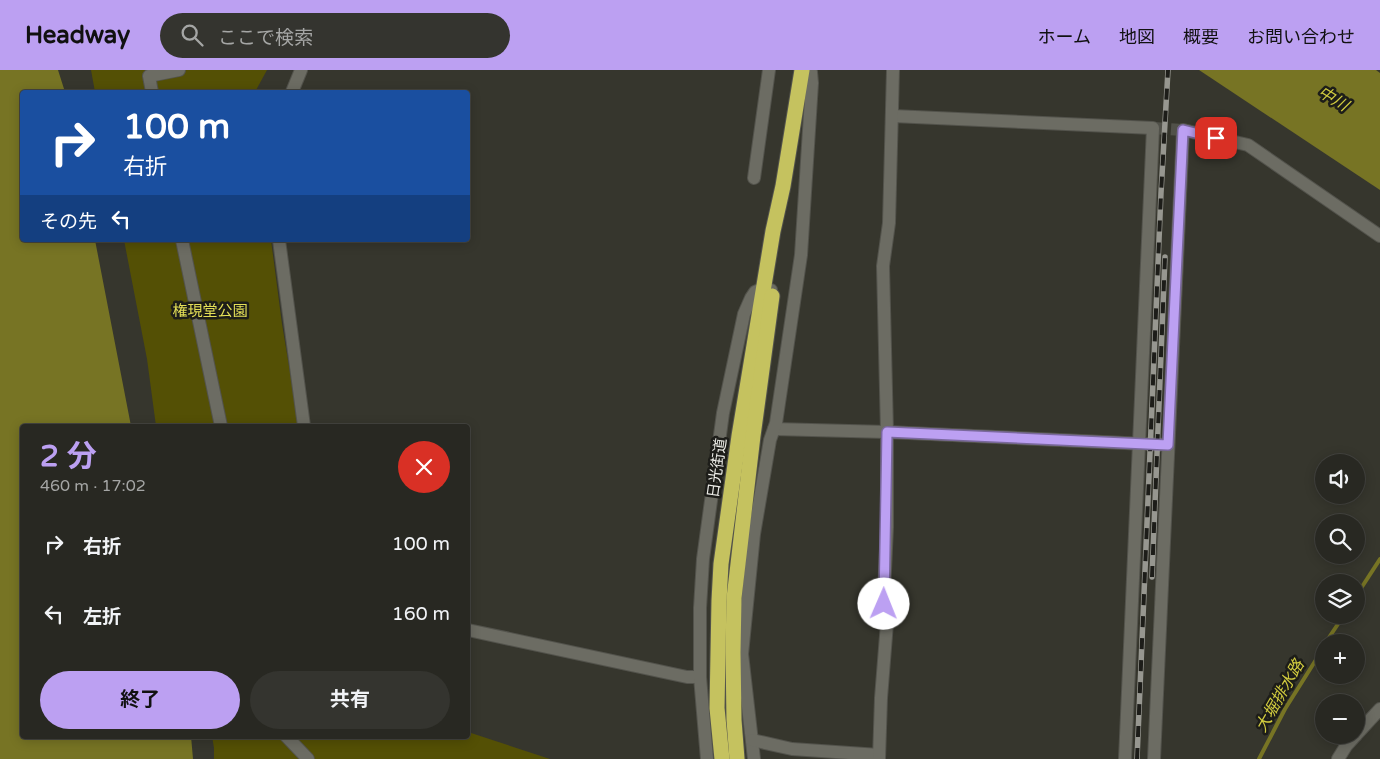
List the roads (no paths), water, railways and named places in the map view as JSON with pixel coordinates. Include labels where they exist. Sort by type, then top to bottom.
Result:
[{"type":"highway","name":"日光街道","points":[[737,759],[734,720],[737,653],[733,621],[738,561],[768,289],[802,70]]},
{"type":"highway","name":"日光街道","points":[[722,759],[717,699],[721,564],[739,436],[768,289]]},
{"type":"street","points":[[152,90],[149,76],[179,70]]},
{"type":"street","points":[[293,90],[302,70]]},
{"type":"street","points":[[754,178],[769,70]]},
{"type":"street","points":[[754,759],[737,653],[754,534],[770,440],[774,429],[801,255],[812,83],[811,72],[802,70]]},
{"type":"street","points":[[752,740],[792,748],[879,757],[881,698],[887,623],[884,592],[887,432],[883,266],[889,223],[893,70]]},
{"type":"street","points":[[892,116],[1153,128],[1125,759]]},
{"type":"street","points":[[1154,759],[1183,130],[1248,146],[1380,236]]},
{"type":"street","points":[[182,242],[220,424]]},
{"type":"street","points":[[279,242],[304,424]]},
{"type":"street","points":[[708,759],[700,677],[700,608],[703,559],[723,413],[744,314],[751,298],[756,292],[768,289]]},
{"type":"street","points":[[774,429],[887,432],[1168,445]]},
{"type":"street","points":[[470,630],[687,677],[700,677]]},
{"type":"street","points":[[1365,725],[1380,709]]},
{"type":"street","points":[[289,739],[308,759]]},
{"type":"street","points":[[1338,759],[1348,744]]},
{"type":"water","points":[[0,70],[58,70],[64,90],[20,90],[20,242],[95,242],[131,424],[20,424],[20,739],[191,739],[193,759],[0,759]]},
{"type":"water","name":"中川","points":[[1199,70],[1376,70],[1380,73],[1380,190]]},
{"type":"waterway","name":"大堀排水路","points":[[1365,582],[1380,559]]},
{"type":"waterway","name":"大堀排水路","points":[[1331,634],[1338,624]]},
{"type":"waterway","name":"大堀排水路","points":[[1259,759],[1285,709],[1315,661]]},
{"type":"tunnel","points":[[1153,128],[1183,130]]},
{"type":"railway","points":[[1137,759],[1168,70]]},
{"type":"railway","points":[[1152,577],[1165,257]]},
{"type":"park label","name":"権現堂公園","points":[[210,311]]}]
